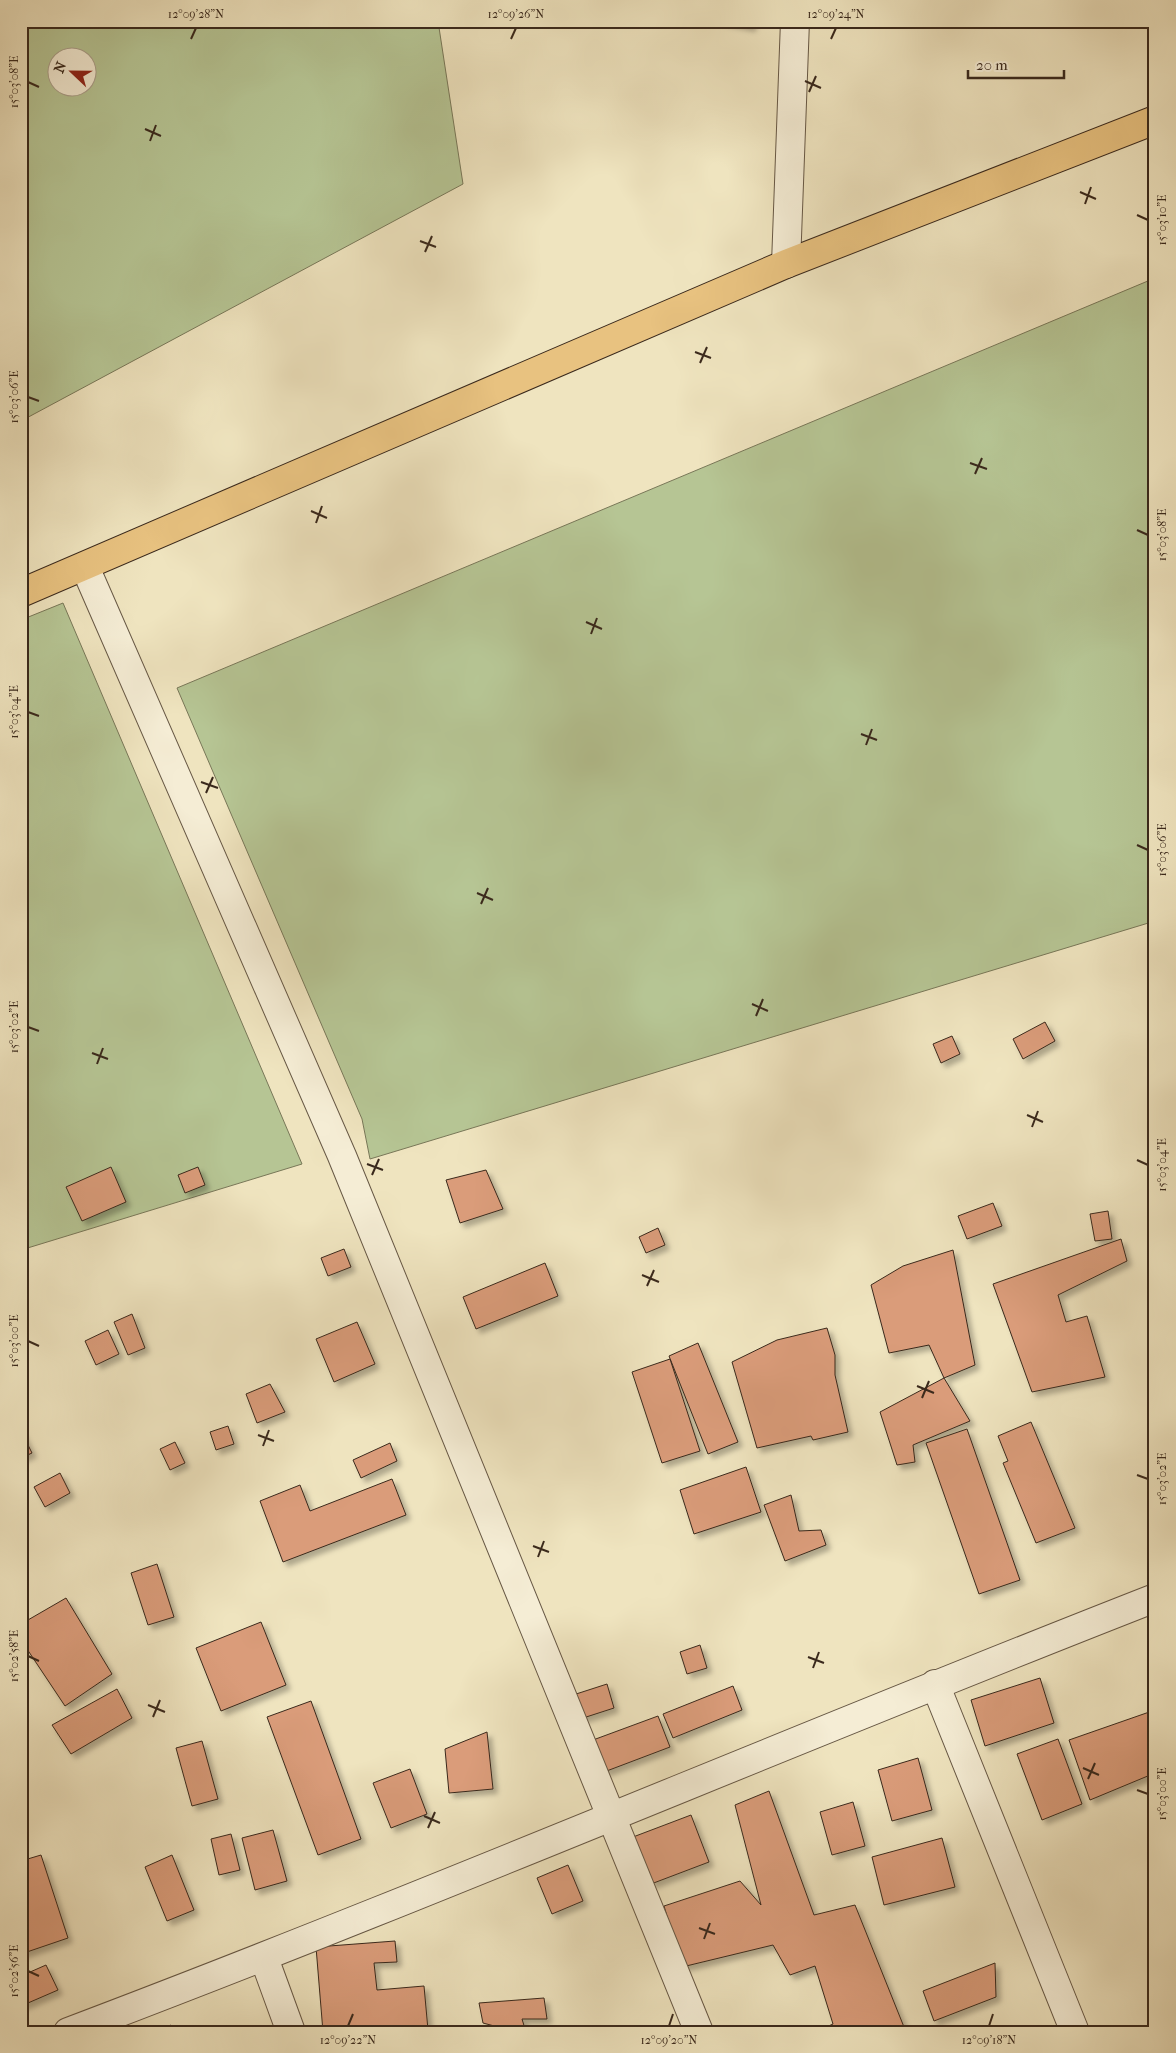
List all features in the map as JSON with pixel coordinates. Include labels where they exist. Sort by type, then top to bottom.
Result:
[{"type":"highway","points":[[21,593],[786,264],[1155,120]]},
{"type":"street","points":[[786,264],[795,21]]},
{"type":"street","points":[[85,566],[342,1156],[699,2032]]},
{"type":"street","points":[[68,2032],[264,1958],[935,1684],[1155,1598]]},
{"type":"street","points":[[935,1684],[1075,2032]]},
{"type":"street","points":[[264,1958],[291,2032]]},
{"type":"green space","points":[[21,21],[438,21],[463,184],[21,421]]},
{"type":"green space","points":[[1155,278],[1155,921],[370,1159],[362,1119],[177,688]]},
{"type":"green space","points":[[63,603],[302,1164],[21,1250],[21,620]]},
{"type":"building","points":[[721,21],[752,21],[751,27]]},
{"type":"building","points":[[1045,1022],[1055,1041],[1023,1059],[1013,1039]]},
{"type":"building","points":[[952,1036],[960,1054],[941,1063],[933,1044]]},
{"type":"building","points":[[111,1167],[126,1202],[82,1221],[66,1187]]},
{"type":"building","points":[[198,1167],[205,1185],[185,1193],[178,1175]]},
{"type":"building","points":[[486,1170],[503,1209],[460,1223],[446,1180]]},
{"type":"building","points":[[993,1203],[1002,1226],[967,1239],[958,1216]]},
{"type":"building","points":[[1108,1211],[1112,1239],[1095,1241],[1090,1214]]},
{"type":"building","points":[[658,1228],[665,1245],[646,1253],[639,1237]]},
{"type":"building","points":[[1121,1239],[1127,1261],[1058,1295],[1066,1322],[1087,1316],[1105,1377],[1032,1392],[993,1284]]},
{"type":"building","points":[[344,1249],[351,1267],[328,1276],[321,1258]]},
{"type":"building","points":[[953,1250],[975,1365],[944,1378],[929,1345],[889,1353],[871,1285],[903,1266]]},
{"type":"building","points":[[545,1263],[558,1296],[476,1329],[463,1297]]},
{"type":"building","points":[[132,1314],[145,1348],[128,1355],[114,1322]]},
{"type":"building","points":[[357,1322],[375,1364],[334,1382],[316,1339]]},
{"type":"building","points":[[827,1328],[835,1355],[835,1375],[848,1432],[813,1440],[811,1436],[757,1448],[732,1362],[777,1340]]},
{"type":"building","points":[[108,1330],[119,1354],[96,1365],[85,1341]]},
{"type":"building","points":[[698,1343],[738,1442],[708,1454],[669,1356]]},
{"type":"building","points":[[670,1359],[700,1451],[662,1463],[632,1372]]},
{"type":"building","points":[[944,1378],[970,1421],[913,1445],[915,1462],[897,1465],[880,1412]]},
{"type":"building","points":[[270,1384],[285,1412],[257,1423],[246,1394]]},
{"type":"building","points":[[1031,1422],[1075,1528],[1036,1543],[1003,1463],[1008,1461],[998,1436]]},
{"type":"building","points":[[228,1426],[234,1444],[216,1450],[210,1432]]},
{"type":"building","points":[[967,1429],[1020,1580],[979,1594],[926,1443]]},
{"type":"building","points":[[21,1431],[32,1453],[21,1458]]},
{"type":"building","points":[[175,1442],[185,1463],[170,1470],[160,1449]]},
{"type":"building","points":[[390,1443],[397,1461],[361,1478],[353,1460]]},
{"type":"building","points":[[746,1467],[761,1512],[694,1534],[680,1490]]},
{"type":"building","points":[[60,1473],[70,1493],[45,1507],[34,1487]]},
{"type":"building","points":[[392,1479],[406,1515],[283,1562],[260,1501],[300,1485],[310,1511]]},
{"type":"building","points":[[791,1495],[799,1531],[821,1530],[826,1545],[785,1561],[764,1505]]},
{"type":"building","points":[[157,1564],[174,1617],[148,1625],[131,1573]]},
{"type":"building","points":[[66,1598],[112,1674],[65,1706],[21,1640],[21,1624]]},
{"type":"building","points":[[261,1622],[286,1685],[221,1711],[196,1648]]},
{"type":"building","points":[[700,1645],[707,1668],[687,1674],[680,1652]]},
{"type":"building","points":[[1040,1678],[1054,1723],[985,1746],[971,1700]]},
{"type":"building","points":[[607,1684],[614,1708],[580,1719],[573,1695]]},
{"type":"building","points":[[733,1686],[742,1710],[673,1738],[663,1714]]},
{"type":"building","points":[[117,1689],[132,1718],[71,1754],[52,1725]]},
{"type":"building","points":[[311,1701],[361,1839],[318,1855],[267,1717]]},
{"type":"building","points":[[1155,1710],[1155,1773],[1090,1800],[1069,1740]]},
{"type":"building","points":[[658,1716],[670,1747],[604,1772],[593,1740]]},
{"type":"building","points":[[487,1732],[493,1789],[449,1793],[445,1749]]},
{"type":"building","points":[[1058,1739],[1082,1804],[1042,1820],[1017,1754]]},
{"type":"building","points":[[202,1741],[218,1799],[192,1806],[176,1748]]},
{"type":"building","points":[[918,1758],[932,1810],[892,1821],[878,1770]]},
{"type":"building","points":[[410,1769],[427,1814],[391,1828],[373,1783]]},
{"type":"building","points":[[769,1791],[814,1915],[855,1905],[906,2032],[815,2032],[833,2024],[815,1966],[790,1975],[773,1945],[682,1967],[664,1906],[740,1881],[761,1905],[735,1805]]},
{"type":"building","points":[[853,1802],[865,1846],[832,1855],[820,1812]]},
{"type":"building","points":[[691,1815],[709,1862],[651,1884],[633,1837]]},
{"type":"building","points":[[273,1830],[287,1881],[255,1890],[242,1838]]},
{"type":"building","points":[[231,1834],[240,1870],[219,1875],[211,1839]]},
{"type":"building","points":[[942,1838],[955,1887],[884,1905],[872,1857]]},
{"type":"building","points":[[41,1855],[68,1938],[21,1954],[21,1861]]},
{"type":"building","points":[[172,1855],[194,1910],[167,1921],[145,1867]]},
{"type":"building","points":[[568,1865],[583,1901],[552,1914],[537,1878]]},
{"type":"building","points":[[395,1941],[397,1962],[374,1963],[377,1990],[424,1986],[428,2030],[323,2032],[316,1947]]},
{"type":"building","points":[[995,1963],[996,1997],[934,2021],[923,1991]]},
{"type":"building","points":[[46,1965],[58,1990],[21,2006],[21,1976]]},
{"type":"building","points":[[544,1998],[547,2019],[522,2019],[526,2032],[500,2032],[498,2027],[483,2023],[479,2003]]},
{"type":"building","points":[[171,2025],[174,2032],[158,2032]]},
{"type":"building","points":[[1149,2026],[1151,2032],[1131,2032]]}]
